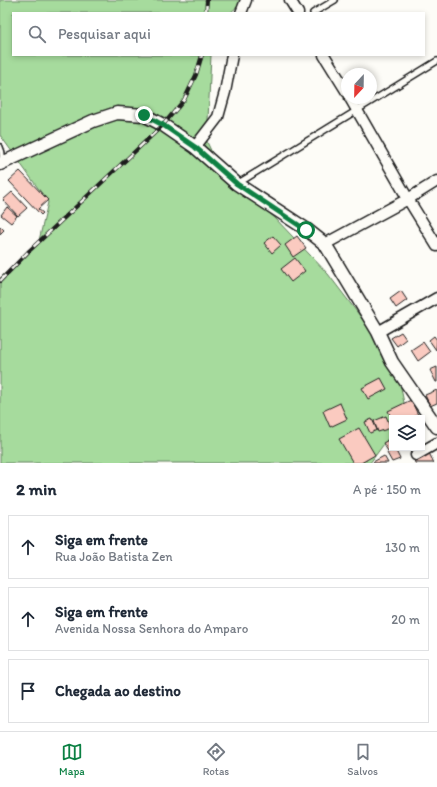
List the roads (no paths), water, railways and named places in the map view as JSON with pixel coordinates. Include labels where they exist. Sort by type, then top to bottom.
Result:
[{"type":"street","points":[[241,12],[246,0]]},
{"type":"street","points":[[290,0],[297,12]]},
{"type":"street","points":[[195,147],[218,117],[225,92],[232,56]]},
{"type":"street","points":[[325,56],[341,82]]},
{"type":"street","points":[[354,104],[408,199],[437,246]]},
{"type":"street","points":[[0,163],[93,121],[117,113],[144,115],[163,125],[195,147],[237,184],[325,244],[378,332],[392,362],[437,427]]},
{"type":"street","points":[[325,244],[408,199],[437,181]]},
{"type":"street","points":[[378,332],[437,298]]},
{"type":"street","points":[[416,456],[437,443]]},
{"type":"lane","points":[[315,12],[335,0]]},
{"type":"lane","points":[[237,184],[437,60]]},
{"type":"lane","points":[[0,148],[3,153],[3,158],[0,163]]},
{"type":"railway","points":[[206,12],[207,0]]},
{"type":"railway","points":[[0,281],[29,251],[163,125],[184,100],[196,75],[202,56]]}]
